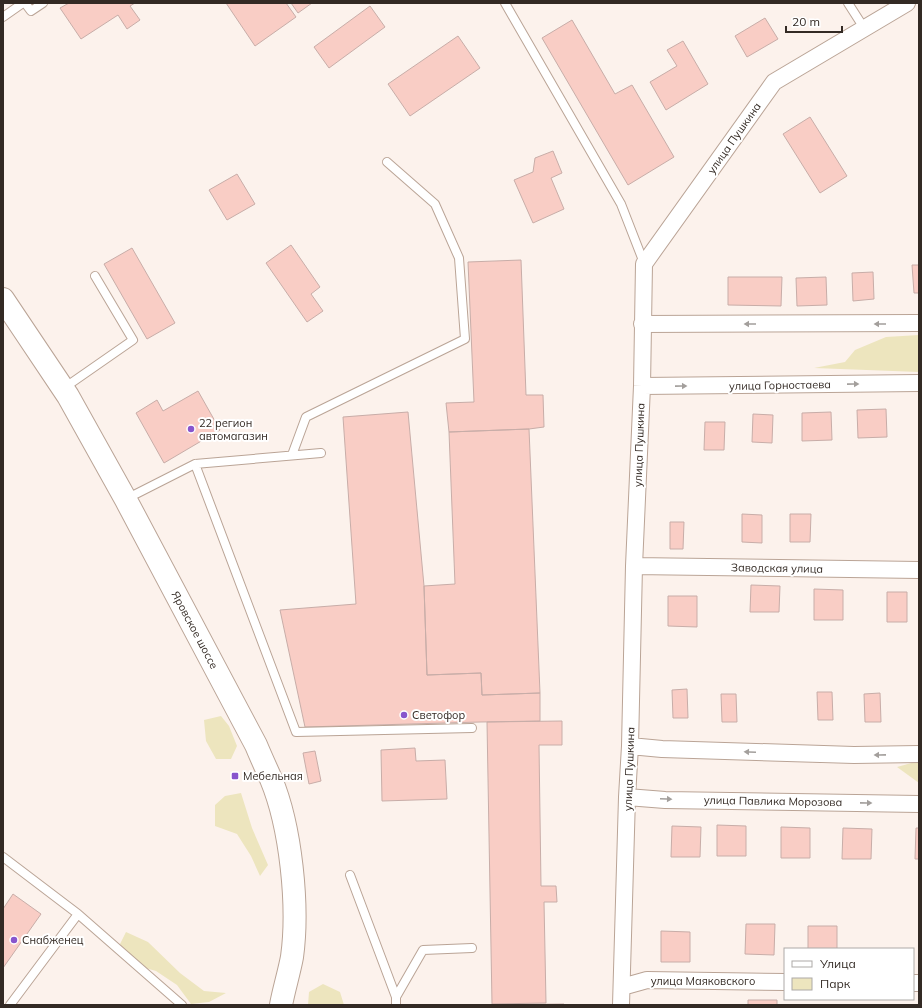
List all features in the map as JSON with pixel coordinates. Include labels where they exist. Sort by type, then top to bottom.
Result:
[{"type":"main road","name":"Яровское шоссе","points":[[3,299],[63,389],[126,500],[256,745],[272,780],[282,813],[289,851],[294,907],[292,956],[280,1000]]},
{"type":"street","name":"улица Пушкина","points":[[621,1005],[627,797],[630,746],[634,566],[642,386],[644,264],[774,82],[907,3]]},
{"type":"street","points":[[642,324],[919,323]]},
{"type":"street","name":"улица Горностаева","points":[[642,386],[919,383]]},
{"type":"street","name":"Заводская улица","points":[[634,566],[919,570]]},
{"type":"street","points":[[630,746],[662,749],[846,755],[919,754]]},
{"type":"street","name":"улица Павлика Морозова","points":[[627,797],[665,800],[919,804]]},
{"type":"street","name":"улица Маяковского","points":[[622,987],[648,980],[784,982]]},
{"type":"lane","points":[[3,17],[24,3],[31,11],[43,3]]},
{"type":"lane","points":[[505,3],[621,204],[644,264]]},
{"type":"lane","points":[[848,3],[864,28]]},
{"type":"lane","points":[[292,456],[306,417],[465,339],[460,258],[435,204],[387,162]]},
{"type":"lane","points":[[63,389],[133,340],[95,276]]},
{"type":"lane","points":[[126,500],[195,464],[321,453]]},
{"type":"lane","points":[[195,464],[296,732],[472,728]]},
{"type":"lane","points":[[3,857],[78,914],[182,1005]]},
{"type":"lane","points":[[350,875],[396,1001]]},
{"type":"lane","points":[[10,1005],[78,914]]},
{"type":"lane","points":[[396,1001],[424,950],[472,948]]},
{"type":"green space","points":[[919,335],[919,372],[814,368],[845,362],[855,350],[886,337]]},
{"type":"green space","points":[[221,716],[229,726],[237,746],[231,759],[216,759],[206,741],[204,720]]},
{"type":"green space","points":[[915,762],[919,763],[919,783],[897,767]]},
{"type":"green space","points":[[241,793],[252,828],[268,865],[260,876],[251,856],[237,834],[215,826],[215,805],[225,796]]},
{"type":"green space","points":[[126,932],[148,942],[180,973],[204,991],[226,993],[209,1002],[191,1004],[177,985],[156,971],[142,967],[125,954],[120,944]]},
{"type":"green space","points":[[323,984],[340,992],[344,1005],[308,1005],[309,992]]},
{"type":"building","points":[[69,3],[135,3],[130,6],[140,20],[127,29],[118,15],[81,39],[60,8]]},
{"type":"building","points":[[226,3],[286,3],[296,17],[255,46]]},
{"type":"building","points":[[291,3],[312,3],[298,13]]},
{"type":"building","points":[[370,6],[385,27],[329,68],[314,47]]},
{"type":"building","points":[[765,18],[778,39],[747,57],[735,36]]},
{"type":"building","points":[[572,20],[615,94],[632,85],[674,157],[628,185],[542,38]]},
{"type":"building","points":[[458,36],[480,68],[410,116],[388,84]]},
{"type":"building","points":[[683,41],[708,84],[666,110],[650,82],[677,66],[667,50]]},
{"type":"building","points":[[810,117],[847,176],[820,193],[783,134]]},
{"type":"building","points":[[553,151],[562,173],[551,178],[564,209],[533,223],[514,180],[533,172],[535,158]]},
{"type":"building","points":[[237,174],[255,204],[227,220],[209,190]]},
{"type":"building","points":[[291,245],[320,287],[311,294],[323,311],[307,322],[266,263]]},
{"type":"building","points":[[132,248],[175,323],[147,339],[104,264]]},
{"type":"building","points":[[521,260],[526,395],[543,395],[544,427],[529,429],[449,432],[446,403],[474,402],[468,262]]},
{"type":"building","points":[[912,265],[919,265],[919,293],[914,293]]},
{"type":"building","points":[[873,272],[874,299],[853,301],[852,273]]},
{"type":"building","points":[[728,277],[782,277],[781,306],[728,305]]},
{"type":"building","points":[[826,277],[827,305],[797,306],[796,278]]},
{"type":"building","points":[[198,391],[220,430],[164,463],[136,413],[157,400],[163,411]]},
{"type":"building","points":[[886,409],[887,437],[858,438],[857,410]]},
{"type":"building","points":[[408,412],[424,586],[427,675],[481,673],[482,695],[540,693],[540,721],[305,727],[280,610],[356,604],[343,417]]},
{"type":"building","points":[[831,412],[832,440],[802,441],[802,413]]},
{"type":"building","points":[[753,414],[773,415],[772,443],[752,442]]},
{"type":"building","points":[[705,422],[725,422],[724,450],[704,450]]},
{"type":"building","points":[[529,429],[540,693],[482,695],[481,673],[427,675],[424,586],[455,584],[449,432]]},
{"type":"building","points":[[742,514],[762,515],[762,543],[742,542]]},
{"type":"building","points":[[790,514],[811,514],[810,542],[790,542]]},
{"type":"building","points":[[670,522],[684,522],[683,549],[670,549]]},
{"type":"building","points":[[751,585],[780,586],[779,612],[750,612]]},
{"type":"building","points":[[814,589],[843,590],[843,620],[814,620]]},
{"type":"building","points":[[887,592],[907,592],[907,622],[887,622]]},
{"type":"building","points":[[668,596],[697,596],[697,627],[668,626]]},
{"type":"building","points":[[687,689],[688,718],[673,718],[672,690]]},
{"type":"building","points":[[817,692],[832,692],[833,720],[818,720]]},
{"type":"building","points":[[880,693],[881,722],[865,722],[864,694]]},
{"type":"building","points":[[721,694],[736,694],[737,722],[722,722]]},
{"type":"building","points":[[562,721],[562,745],[539,745],[541,886],[556,886],[557,902],[544,902],[546,1003],[492,1004],[487,722]]},
{"type":"building","points":[[415,748],[416,761],[445,760],[447,799],[382,801],[381,750]]},
{"type":"building","points":[[315,751],[321,781],[309,784],[303,753]]},
{"type":"building","points":[[717,825],[746,826],[746,856],[717,856]]},
{"type":"building","points":[[672,826],[701,827],[700,857],[671,857]]},
{"type":"building","points":[[781,827],[810,828],[810,858],[781,858]]},
{"type":"building","points":[[843,828],[872,829],[871,859],[842,859]]},
{"type":"building","points":[[916,828],[919,828],[919,859],[915,859]]},
{"type":"building","points":[[13,894],[41,914],[3,968],[3,909]]},
{"type":"building","points":[[746,924],[775,924],[774,955],[745,954]]},
{"type":"building","points":[[808,926],[837,926],[837,948],[808,948]]},
{"type":"building","points":[[661,931],[690,932],[690,962],[661,962]]},
{"type":"building","points":[[748,1000],[777,1000],[777,1005],[748,1005]]},
{"type":"building","points":[[564,1004],[564,1005],[481,1005]]},
{"type":"place","name":"22 регион автомагазин","points":[[191,429]]},
{"type":"place","name":"Светофор","points":[[404,715]]},
{"type":"place","name":"Мебельная","points":[[235,776]]},
{"type":"place","name":"Снабженец","points":[[14,940]]}]
